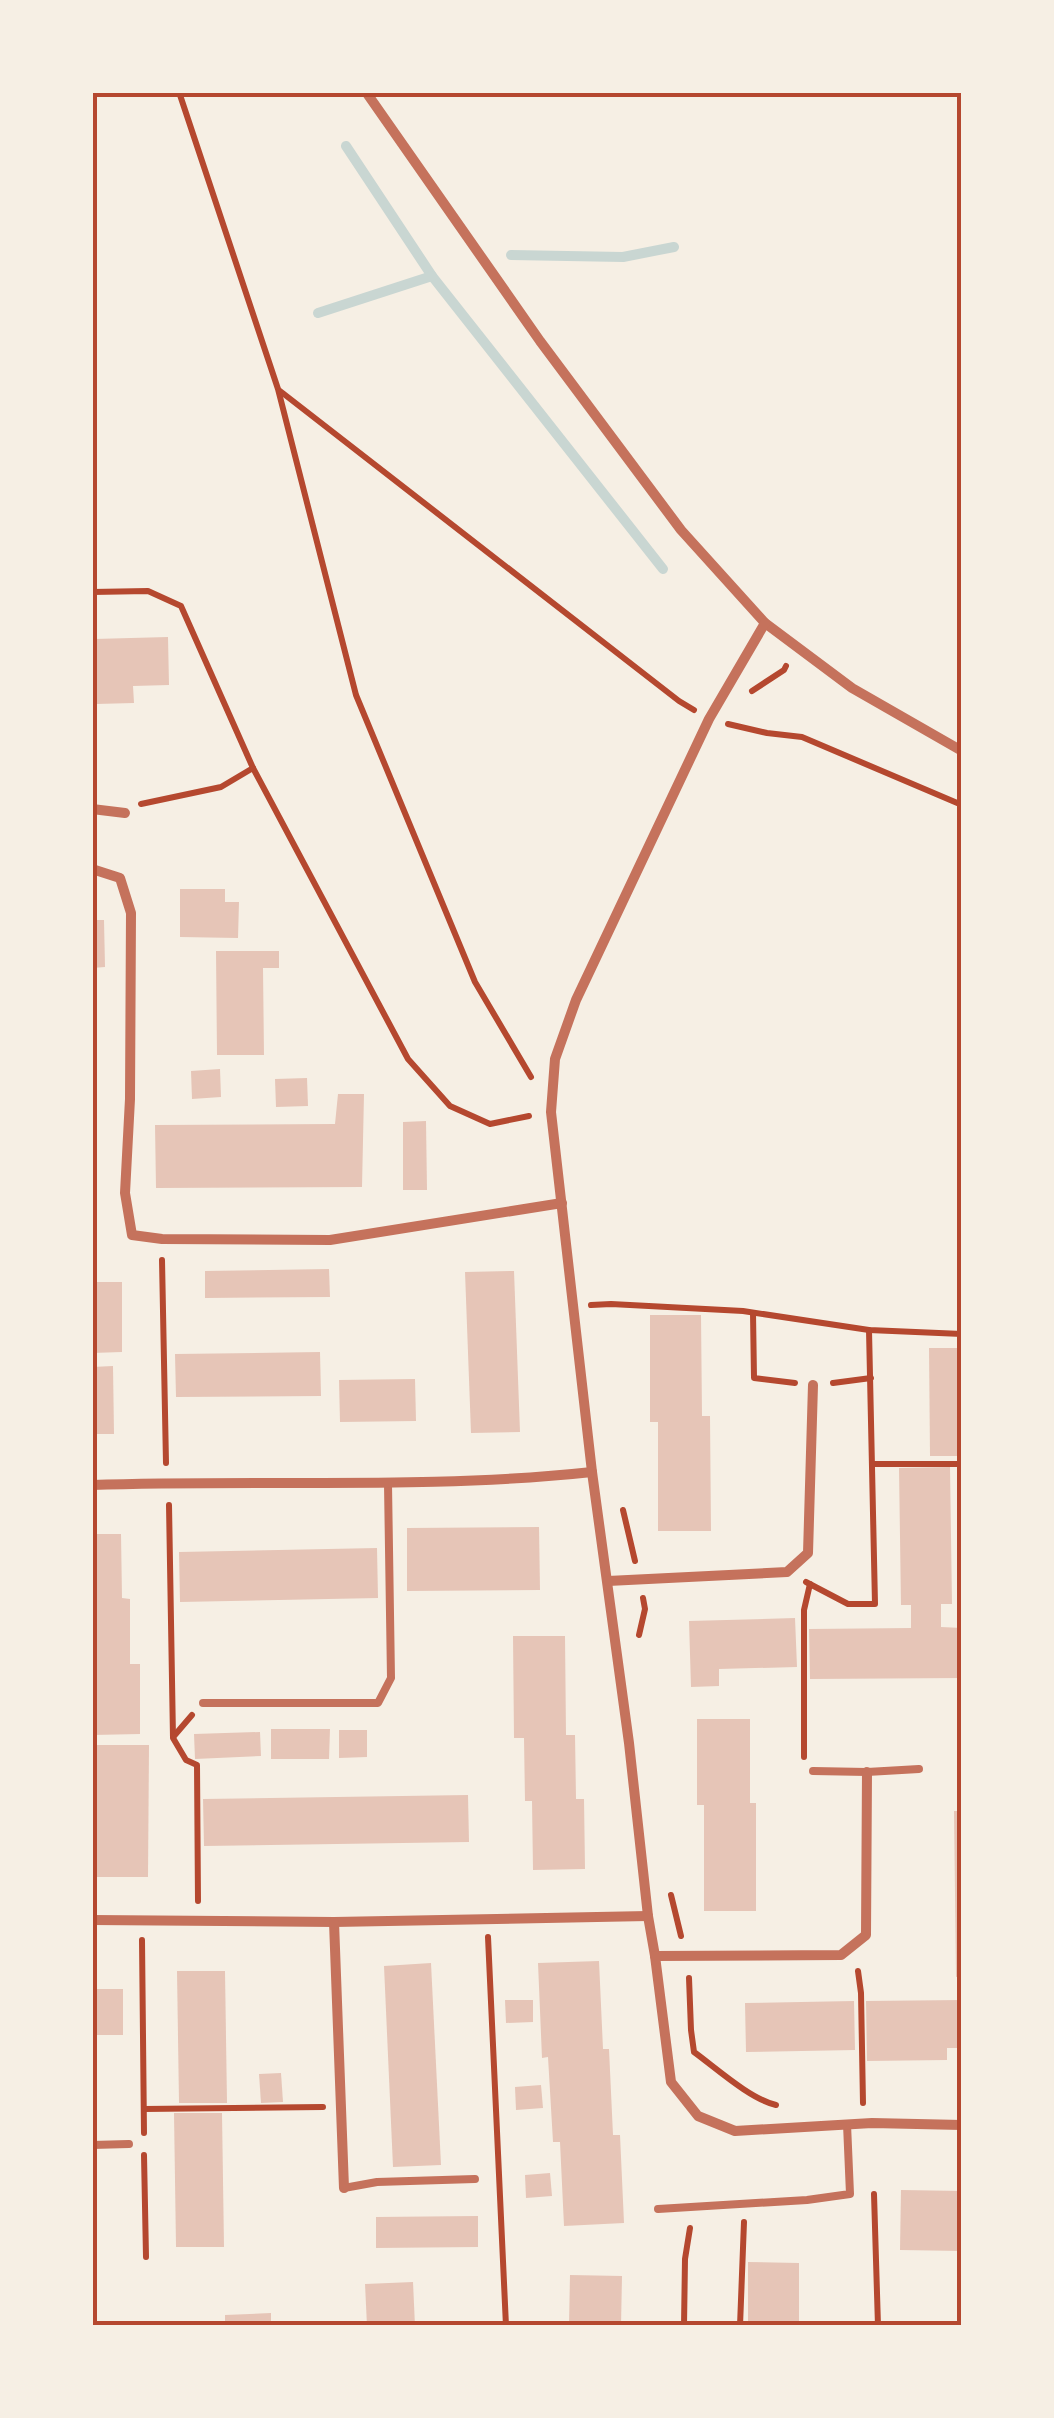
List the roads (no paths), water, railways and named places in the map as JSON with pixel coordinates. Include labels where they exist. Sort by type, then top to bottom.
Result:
[{"type":"street","points":[[366,92],[540,342],[670,514],[765,623],[852,688],[962,751]]},
{"type":"street","points":[[765,623],[709,719],[576,1000],[555,1059],[551,1112],[648,1916],[672,2082],[698,2116],[735,2131],[848,2124],[962,2124]]},
{"type":"street","points":[[92,809],[125,812]]},
{"type":"street","points":[[92,869],[120,878],[130,913],[130,1100],[125,1192],[132,1235],[162,1239],[330,1240],[562,1203]]},
{"type":"street","points":[[608,1582],[787,1572],[808,1552],[812,1385]]},
{"type":"street","points":[[92,1486],[166,1482],[388,1484],[592,1472]]},
{"type":"street","points":[[656,1956],[841,1956],[866,1935],[867,1772]]},
{"type":"street","points":[[92,1920],[334,1922],[648,1916]]},
{"type":"street","points":[[334,1922],[344,2188]]},
{"type":"lane","points":[[203,1703],[378,1703],[391,1678],[388,1484]]},
{"type":"lane","points":[[814,1771],[918,1769]]},
{"type":"lane","points":[[658,2209],[850,2194],[848,2124]]},
{"type":"lane","points":[[92,2145],[129,2144]]},
{"type":"lane","points":[[344,2188],[377,2182],[476,2179]]},
{"type":"waterway","points":[[346,146],[432,276],[663,569]]},
{"type":"waterway","points":[[511,255],[623,257],[674,247]]},
{"type":"waterway","points":[[318,313],[432,276]]}]
